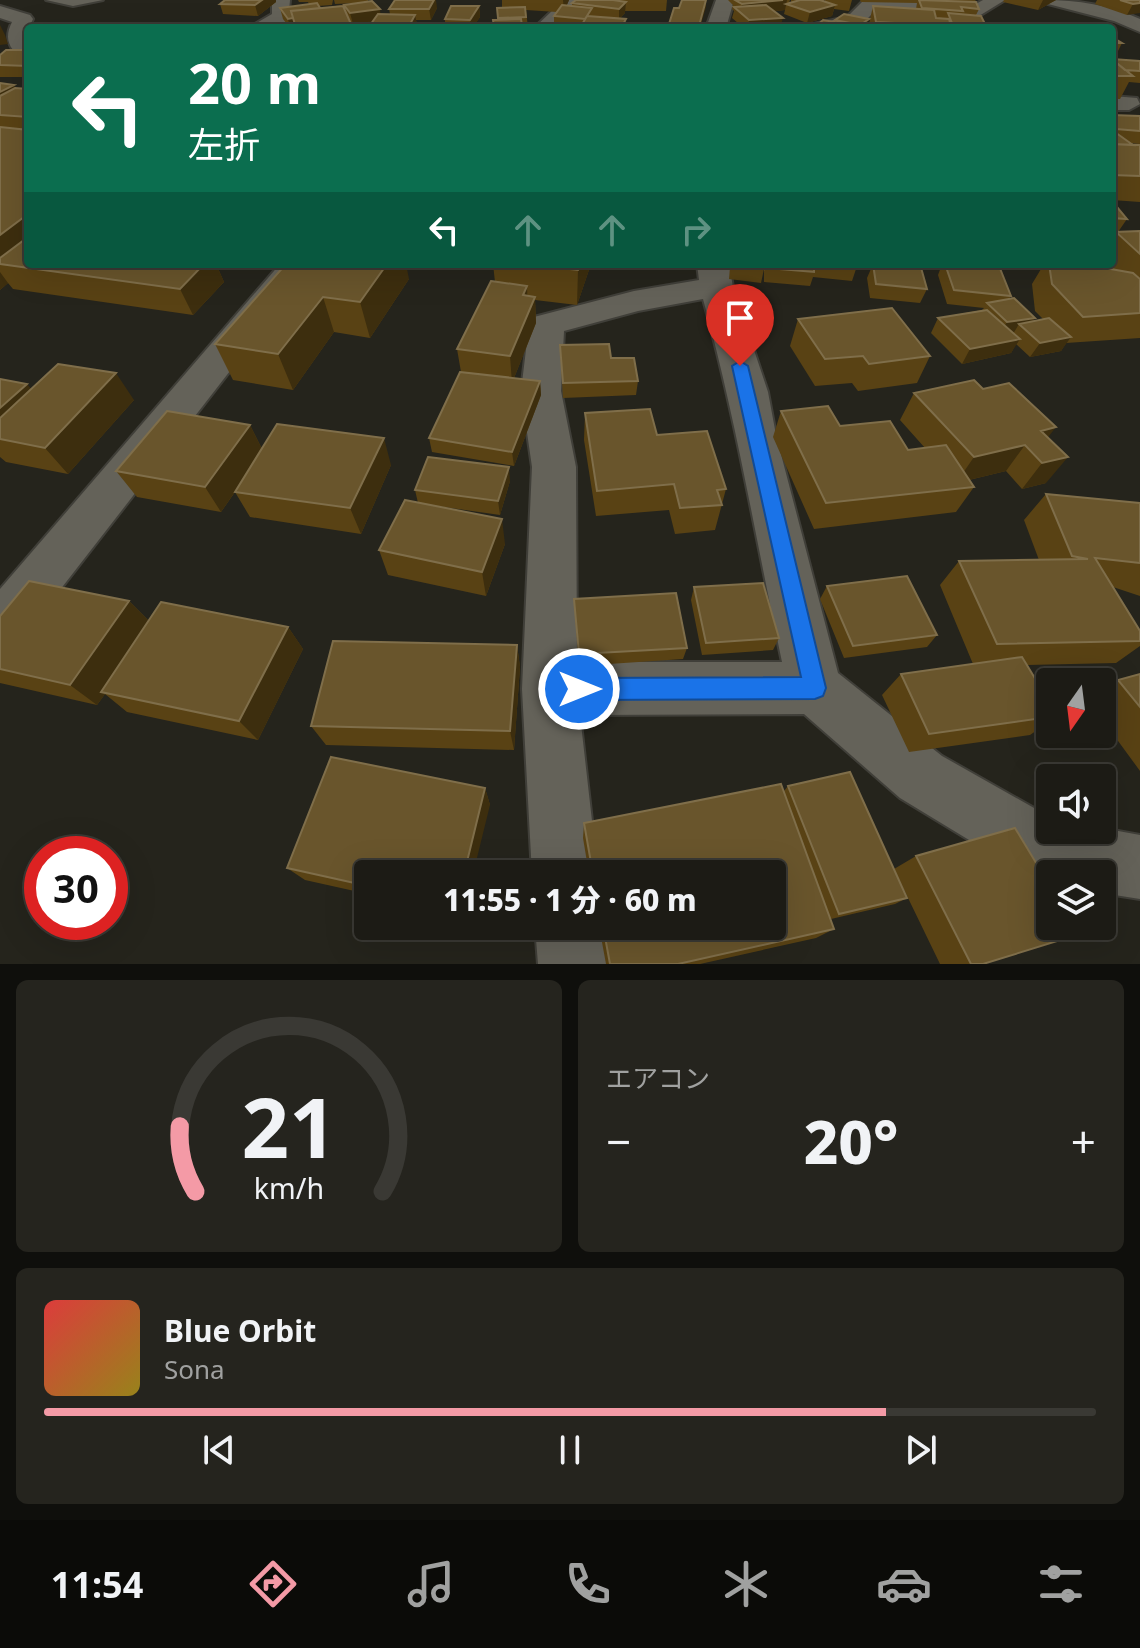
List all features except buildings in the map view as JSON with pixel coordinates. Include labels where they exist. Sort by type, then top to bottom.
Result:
[{"type":"street","points":[[266,24],[281,17],[281,0]]},
{"type":"street","points":[[549,24],[560,14],[572,13],[578,0]]},
{"type":"street","points":[[717,24],[725,0]]},
{"type":"street","points":[[842,24],[853,22],[869,6],[979,10],[996,0]]},
{"type":"street","points":[[1054,0],[1121,17],[1140,26]]},
{"type":"street","points":[[0,12],[23,19],[17,32],[20,46],[24,46]]},
{"type":"street","points":[[0,627],[294,268]]},
{"type":"street","points":[[564,860],[550,689],[554,467],[541,391],[547,325],[714,276],[748,392],[755,435],[815,688],[921,777],[1048,851],[1140,867]]},
{"type":"street","points":[[550,689],[815,688]]},
{"type":"street","points":[[570,940],[573,964]]},
{"type":"lane","points":[[52,0],[73,3],[97,0]]},
{"type":"route","points":[[579,689],[815,688],[740,366]]}]
